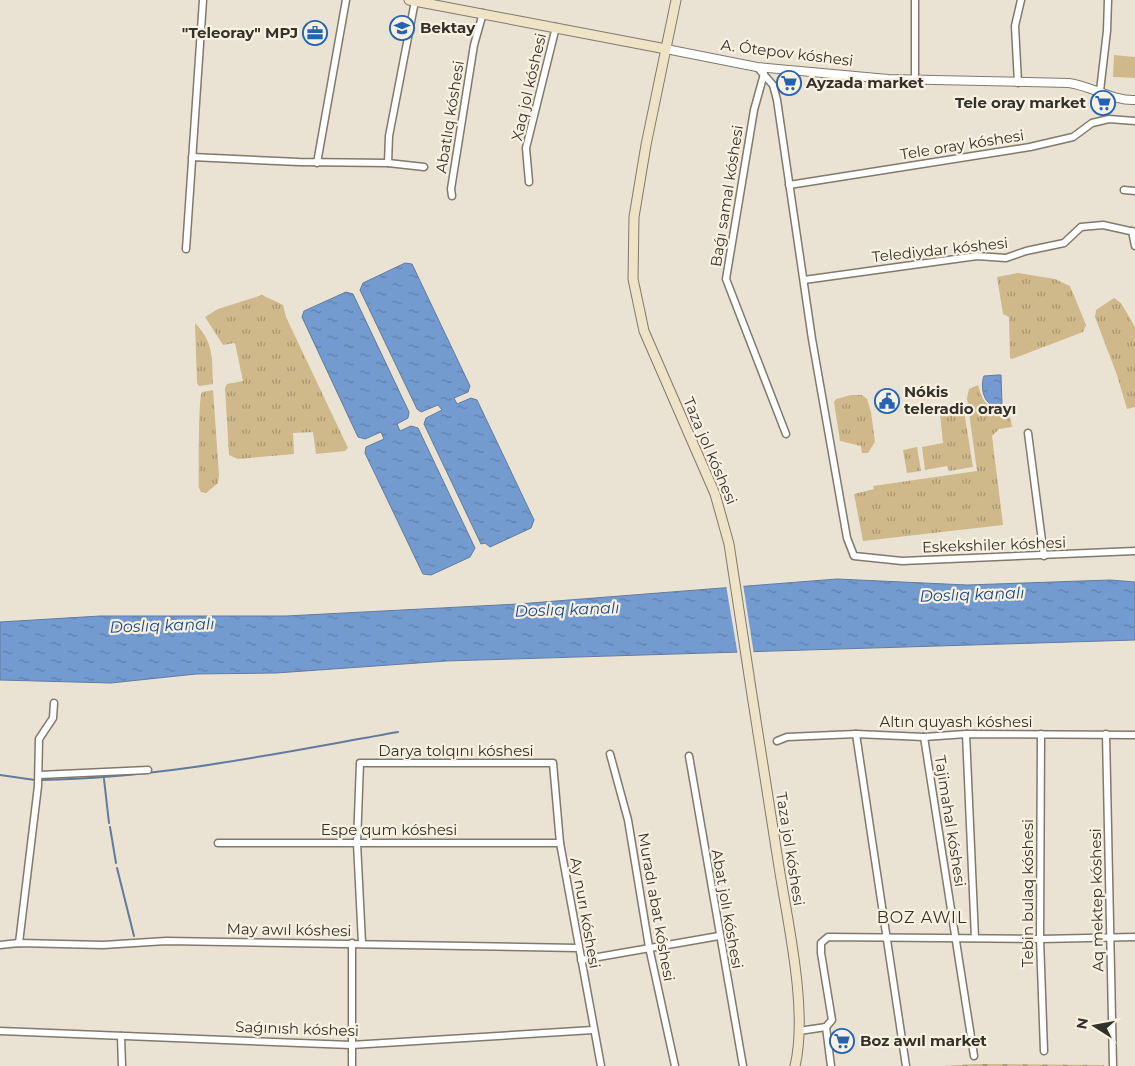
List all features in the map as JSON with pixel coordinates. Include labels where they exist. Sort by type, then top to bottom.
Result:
[{"type":"main road","name":"Taza jol kóshesi","points":[[676,0],[634,217],[633,279],[644,331],[715,494],[729,544],[791,947],[799,1031],[795,1066]]},
{"type":"main road","name":"A. Ótepov kóshesi","points":[[412,1],[666,49]]},
{"type":"street","points":[[186,249],[203,0]]},
{"type":"street","points":[[317,163],[346,0]]},
{"type":"street","points":[[916,0],[916,80]]},
{"type":"street","points":[[1018,83],[1015,26],[1021,0]]},
{"type":"street","points":[[1100,91],[1107,31],[1108,0]]},
{"type":"street","points":[[388,163],[389,136],[412,1]]},
{"type":"street","name":"Abatlıq kóshesi","points":[[452,196],[451,189],[474,45],[482,14]]},
{"type":"street","name":"Xaq jol kóshesi","points":[[529,182],[526,148],[556,27]]},
{"type":"street","name":"A. Ótepov kóshesi","points":[[666,49],[757,66],[916,80],[1069,83],[1085,85],[1119,98],[1135,100]]},
{"type":"street","points":[[757,66],[772,85],[777,100],[804,280]]},
{"type":"street","name":"Baǵı samal kóshesi","points":[[764,74],[754,110],[726,279],[786,434]]},
{"type":"street","name":"Tele oray kóshesi","points":[[789,185],[1030,147],[1073,137],[1092,123],[1108,119],[1135,121]]},
{"type":"street","points":[[192,157],[317,163],[388,163],[424,167]]},
{"type":"street","points":[[1124,190],[1135,191]]},
{"type":"street","name":"Telediydar kóshesi","points":[[804,280],[977,256],[1006,258],[1026,251],[1064,243],[1081,227],[1103,225],[1133,232]]},
{"type":"street","points":[[1133,232],[1135,246]]},
{"type":"street","name":"Eskekshiler kóshesi","points":[[804,280],[847,538],[854,556],[902,561],[1135,551]]},
{"type":"street","points":[[1028,434],[1044,556]]},
{"type":"street","points":[[19,943],[39,775],[39,739],[53,718],[54,703]]},
{"type":"street","points":[[856,734],[906,1066]]},
{"type":"street","name":"Altın quyash kóshesi","points":[[777,741],[787,737],[856,734],[924,737],[966,734],[1135,735]]},
{"type":"street","points":[[966,734],[975,938]]},
{"type":"street","name":"Tebin bulaq kóshesi","points":[[1041,734],[1040,939],[1044,1050]]},
{"type":"street","name":"Aq mektep kóshesi","points":[[1106,734],[1113,1066]]},
{"type":"street","name":"Tajimahal kóshesi","points":[[924,737],[974,1056]]},
{"type":"street","name":"Muradı abat kóshesi","points":[[610,754],[628,820],[649,947],[675,1066]]},
{"type":"street","name":"Abat jolı kóshesi","points":[[689,756],[743,1066]]},
{"type":"street","name":"Darya tolqını kóshesi","points":[[358,843],[360,763],[553,763]]},
{"type":"street","name":"Ay nurı kóshesi","points":[[553,763],[560,843],[601,1066]]},
{"type":"street","points":[[39,775],[148,770]]},
{"type":"street","name":"Espe qum kóshesi","points":[[218,843],[560,843]]},
{"type":"street","points":[[358,843],[362,944]]},
{"type":"street","points":[[581,960],[719,936]]},
{"type":"street","points":[[799,1031],[826,1027],[832,1020],[821,948],[821,943],[828,937],[886,936],[1040,939],[1135,936]]},
{"type":"street","name":"May awıl kóshesi","points":[[0,945],[19,943],[103,945],[166,941],[578,948]]},
{"type":"street","points":[[352,943],[352,1066]]},
{"type":"street","points":[[826,1027],[831,1066]]},
{"type":"street","name":"Saǵınısh kóshesi","points":[[0,1030],[351,1045],[593,1030]]},
{"type":"street","points":[[121,1036],[122,1066]]},
{"type":"green space","points":[[1114,55],[1135,57],[1135,78],[1113,77]]},
{"type":"green space","points":[[1018,273],[1055,279],[1070,286],[1086,325],[1083,332],[1012,359],[1010,358],[1009,317],[1003,314],[997,277]]},
{"type":"green space","points":[[262,295],[283,305],[286,317],[348,448],[345,451],[316,454],[313,432],[293,433],[294,454],[238,459],[229,455],[225,388],[227,384],[243,381],[235,343],[223,345],[205,317],[218,309]]},
{"type":"green space","points":[[1114,298],[1121,303],[1135,327],[1135,407],[1127,409],[1117,375],[1095,317],[1096,310]]},
{"type":"green space","points":[[195,323],[209,344],[212,358],[213,384],[199,386],[197,383]]},
{"type":"green space","points":[[978,385],[987,404],[999,410],[1008,406],[1012,427],[999,429],[992,436],[1003,525],[863,541],[854,494],[874,489],[873,486],[977,471],[967,398],[969,389]]},
{"type":"green space","points":[[213,390],[219,475],[218,483],[206,493],[201,492],[199,488],[200,407],[202,392]]},
{"type":"green space","points":[[851,395],[862,395],[867,399],[871,412],[875,442],[868,453],[862,453],[861,446],[840,441],[834,402],[836,399]]},
{"type":"green space","points":[[964,411],[973,467],[949,471],[947,466],[925,470],[922,447],[943,443],[940,414]]},
{"type":"green space","points":[[917,447],[921,471],[907,473],[903,450]]},
{"type":"green space","points":[[975,1064],[1104,1065],[1104,1066],[944,1066]]},
{"type":"water","points":[[405,263],[412,264],[470,386],[468,392],[454,398],[457,404],[471,398],[477,400],[534,520],[531,528],[490,547],[485,543],[481,544],[424,424],[426,418],[442,410],[438,405],[421,412],[417,409],[360,290],[363,283]]},
{"type":"water","points":[[346,292],[353,294],[409,412],[408,418],[397,424],[400,431],[411,426],[418,428],[475,548],[470,557],[431,575],[423,574],[365,453],[366,447],[384,439],[381,432],[365,439],[358,437],[302,317],[304,311]]},
{"type":"water","points":[[1001,375],[1002,404],[996,406],[992,405],[985,398],[982,387],[984,376]]},
{"type":"water","name":"Doslıq kanalı","points":[[837,579],[967,585],[1110,580],[1135,582],[1135,640],[446,661],[276,673],[196,674],[111,683],[0,680],[0,622],[100,616],[286,616],[518,604]]},
{"type":"pier","points":[[743,584],[754,655],[738,656],[726,585]]},
{"type":"waterway","points":[[41,780],[131,775],[176,769],[265,756],[398,732]]},
{"type":"waterway","points":[[0,775],[35,780]]},
{"type":"waterway","points":[[104,779],[109,823]]},
{"type":"waterway","points":[[110,827],[116,863]]},
{"type":"waterway","points":[[117,868],[134,936]]},
{"type":"place","name":"Bektay","points":[[402,28]]},
{"type":"place","name":"\"Teleoray\" MPJ","points":[[315,33]]},
{"type":"place","name":"Ayzada market","points":[[789,83]]},
{"type":"place","name":"Tele oray market","points":[[1103,103]]},
{"type":"place","name":"Nókis teleradio orayı","points":[[887,401]]},
{"type":"place","name":"Boz awıl market","points":[[842,1041]]},
{"type":"district","name":"BOZ AWIL","points":[[922,917]]}]
